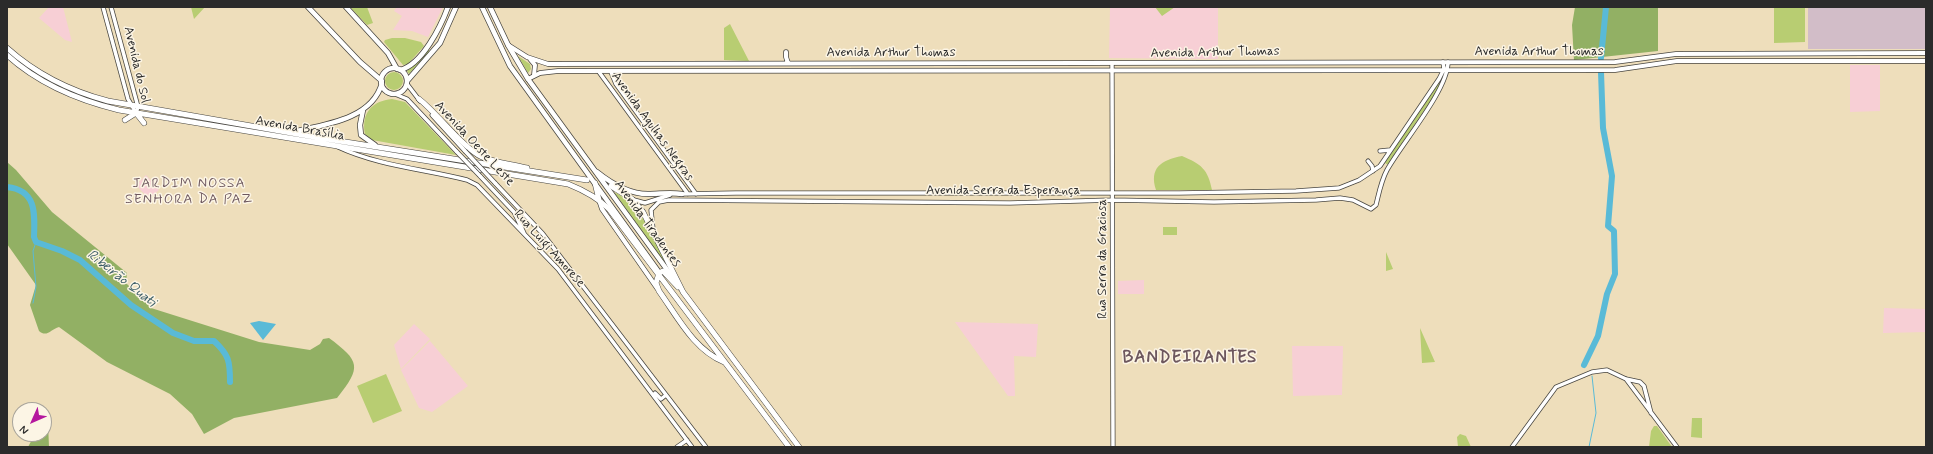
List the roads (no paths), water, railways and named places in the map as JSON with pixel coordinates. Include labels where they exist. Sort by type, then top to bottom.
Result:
[{"type":"highway","name":"Avenida Brasília","points":[[7,48],[40,73],[70,88],[90,96],[131,106],[137,110],[336,146],[568,184],[599,200]]},
{"type":"highway","name":"Avenida Brasília","points":[[7,55],[35,77],[68,94],[103,106],[292,132],[587,180]]},
{"type":"highway","points":[[418,99],[432,108],[478,155],[551,174]]},
{"type":"highway","points":[[125,120],[137,110],[144,123]]},
{"type":"highway","points":[[595,182],[599,200],[609,209],[652,268],[659,273],[663,271],[666,273],[684,292]]},
{"type":"highway","points":[[610,186],[632,199],[643,212],[684,292]]},
{"type":"highway","points":[[659,273],[656,283],[659,291],[698,345],[715,358],[725,363]]},
{"type":"highway","name":"Avenida Tiradentes","points":[[659,273],[789,447]]},
{"type":"highway","name":"Avenida Tiradentes","points":[[684,292],[799,447]]},
{"type":"highway","points":[[708,340],[715,358]]},
{"type":"main road","points":[[308,7],[360,62],[382,82],[384,89],[393,94]]},
{"type":"main road","points":[[346,7],[388,53],[399,70],[406,76],[407,83]]},
{"type":"main road","points":[[292,132],[339,121],[363,110],[377,96],[382,82],[382,77],[388,70],[399,70],[410,66],[421,54],[443,19],[448,7]]},
{"type":"main road","points":[[377,96],[403,91],[407,83],[440,43],[448,29],[456,7]]},
{"type":"main road","name":"Avenida Tiradentes","points":[[482,7],[510,66],[595,182],[659,273]]},
{"type":"main road","name":"Avenida Tiradentes","points":[[490,7],[508,45],[528,79],[590,166],[684,292]]},
{"type":"main road","name":"Avenida Arthur Thomas","points":[[508,45],[527,57],[548,64],[1614,62],[1676,54],[1926,53]]},
{"type":"main road","points":[[786,52],[788,63]]},
{"type":"main road","points":[[527,57],[535,65],[534,75]]},
{"type":"main road","name":"Avenida Arthur Thomas","points":[[528,79],[534,75],[558,71],[1615,70],[1683,61],[1926,61]]},
{"type":"main road","points":[[768,71],[776,63]]},
{"type":"main road","points":[[859,63],[859,71]]},
{"type":"main road","points":[[925,63],[925,71]]},
{"type":"main road","points":[[993,63],[994,71]]},
{"type":"main road","points":[[574,71],[576,68],[592,64]]},
{"type":"main road","points":[[611,64],[611,72]]},
{"type":"main road","points":[[735,64],[735,71]]},
{"type":"main road","points":[[510,66],[523,78],[528,79]]},
{"type":"main road","points":[[363,110],[360,125],[362,135],[371,144],[380,147]]},
{"type":"main road","points":[[578,160],[584,165],[590,166],[608,180],[629,191],[642,194],[669,192],[682,194]]},
{"type":"main road","points":[[599,200],[602,210],[659,291]]},
{"type":"street","name":"Avenida do Sol","points":[[103,7],[131,106]]},
{"type":"street","name":"Avenida do Sol","points":[[111,7],[137,110]]},
{"type":"street","points":[[116,51],[123,50]]},
{"type":"street","points":[[1380,151],[1390,150],[1446,69],[1446,62]]},
{"type":"street","name":"Rua Serra da Graciosa","points":[[1112,64],[1113,447]]},
{"type":"street","name":"Avenida Serra da Esperança","points":[[654,232],[651,219],[651,210],[656,204],[664,200],[1010,203],[1112,200],[1214,202],[1316,200],[1340,198],[1352,200],[1368,209],[1376,205],[1379,189],[1386,171],[1439,92],[1445,81],[1446,69]]},
{"type":"street","name":"Avenida Agulhas Negras","points":[[599,72],[688,194]]},
{"type":"street","name":"Avenida Agulhas Negras","points":[[611,72],[616,84],[696,194]]},
{"type":"street","name":"Avenida Oeste Leste","points":[[407,83],[418,99],[465,151],[544,234]]},
{"type":"street","points":[[393,94],[407,99],[501,198],[514,212],[525,234]]},
{"type":"street","points":[[650,142],[655,139]]},
{"type":"street","name":"Rua Luigi Amorese","points":[[336,146],[351,153],[378,161],[472,181],[558,269],[692,447]]},
{"type":"street","name":"Avenida Serra da Esperança","points":[[632,199],[645,202],[668,195],[682,194],[1296,191],[1339,188],[1380,166],[1390,150]]},
{"type":"street","points":[[1368,162],[1372,166],[1373,171]]},
{"type":"street","points":[[1339,188],[1340,198]]},
{"type":"street","points":[[501,198],[503,204],[501,211]]},
{"type":"street","name":"Rua Luigi Amorese","points":[[544,234],[706,447]]},
{"type":"street","points":[[1512,447],[1551,392],[1559,384],[1599,370],[1614,372],[1626,379],[1638,381],[1642,384],[1651,413]]},
{"type":"street","points":[[1626,379],[1676,446]]},
{"type":"street","points":[[646,384],[661,399],[666,395]]},
{"type":"street","points":[[677,447],[687,440]]},
{"type":"water","points":[[259,321],[276,324],[263,340],[250,323]]},
{"type":"waterway","points":[[1601,58],[1606,7]]},
{"type":"waterway","points":[[1584,365],[1598,336],[1607,294],[1615,274],[1614,231],[1608,226],[1612,176],[1603,128],[1601,72]]},
{"type":"waterway","name":"Ribeirão Quati","points":[[7,187],[17,189],[29,198],[34,211],[34,237],[36,242],[62,251],[80,260],[131,305],[173,333],[194,341],[214,341],[223,350],[228,359],[230,382]]},
{"type":"waterway","points":[[33,303],[36,287],[33,251],[36,242]]},
{"type":"waterway","points":[[1589,447],[1596,413],[1592,376]]},
{"type":"district","name":"JARDIM NOSSA SENHORA DA PAZ","points":[[189,192]]},
{"type":"district","name":"BANDEIRANTES","points":[[1190,358]]}]
